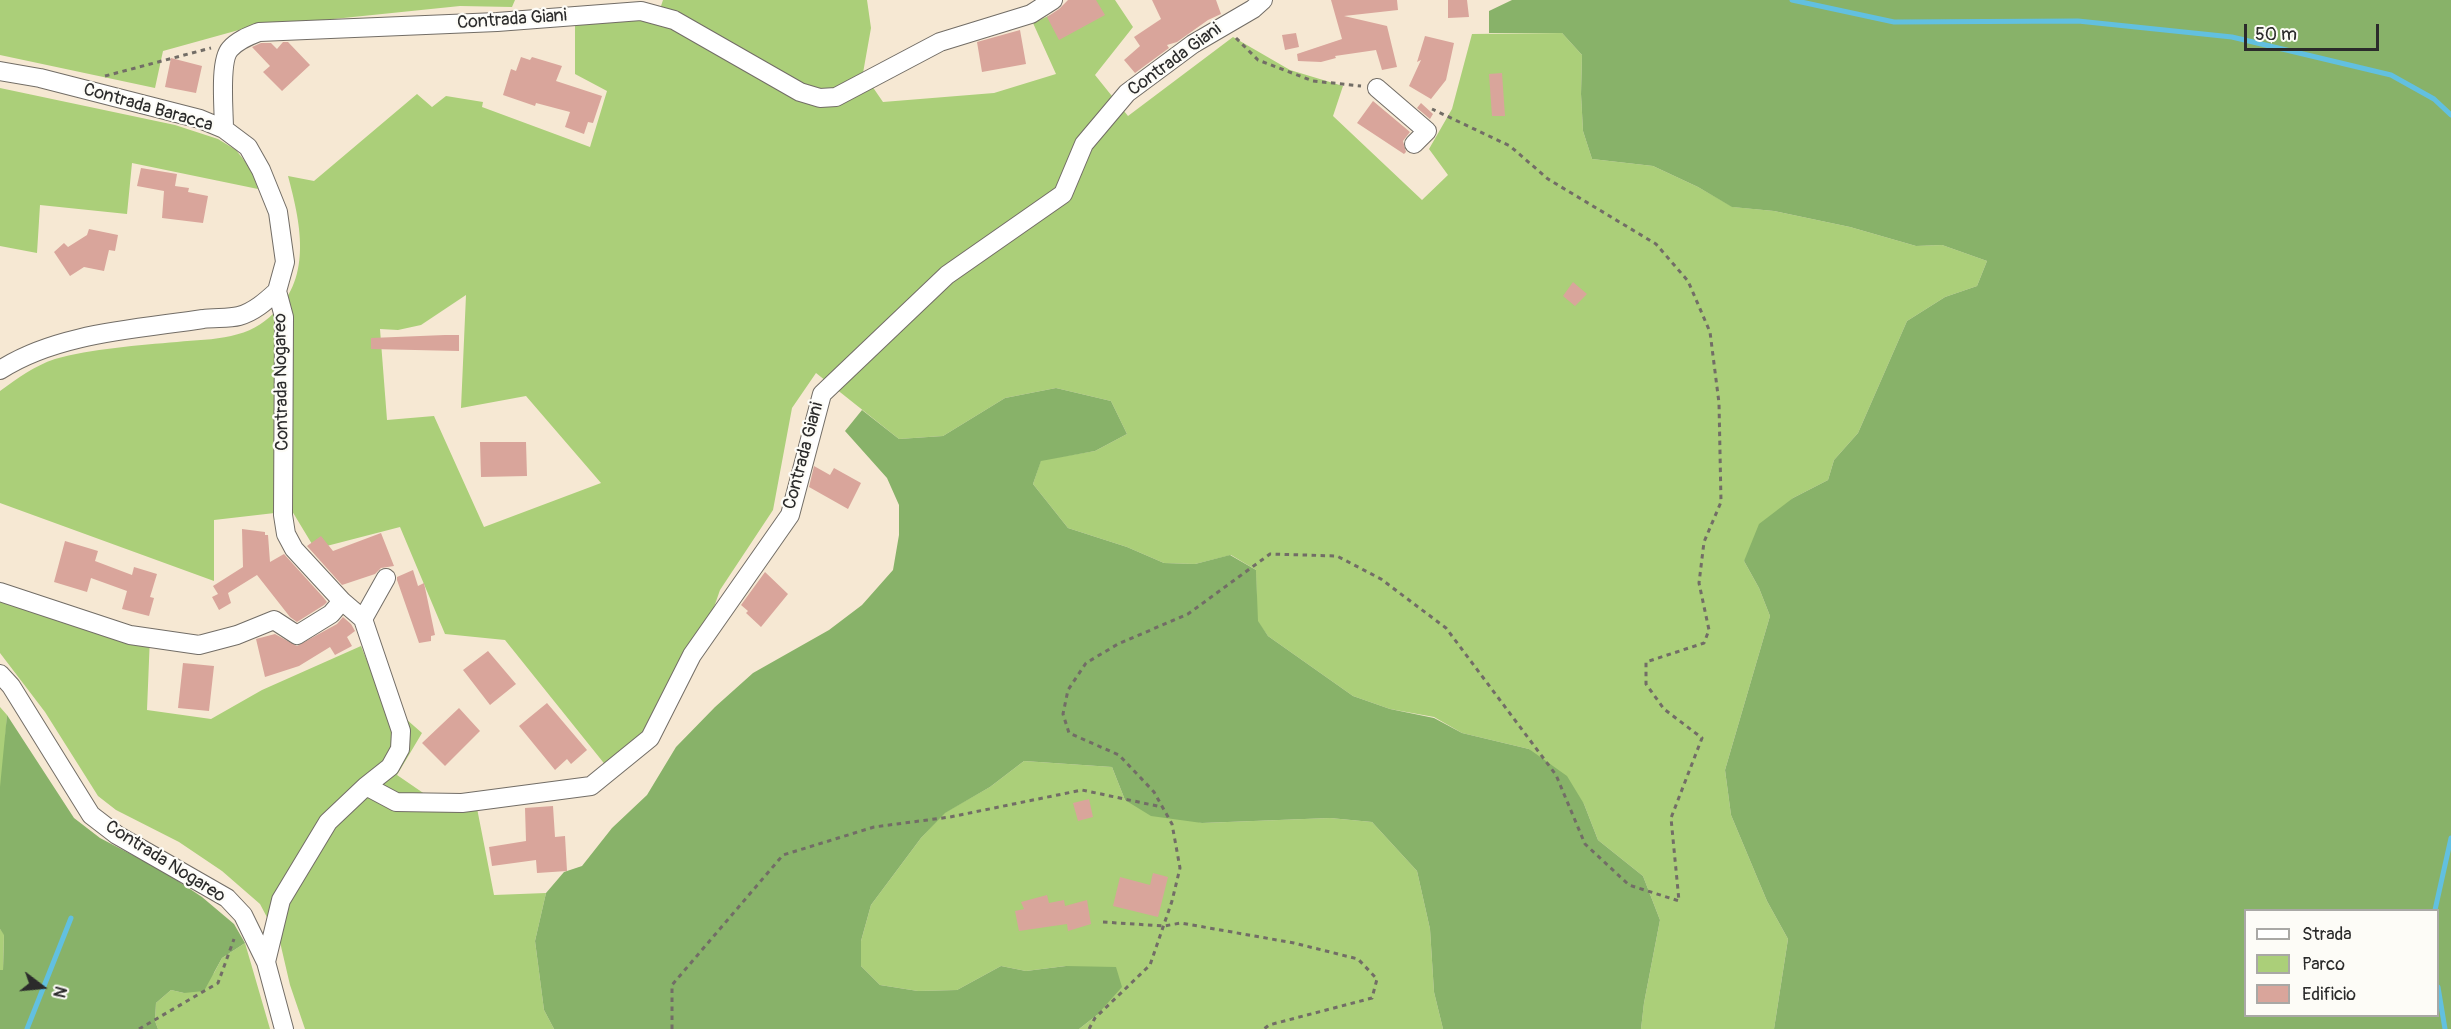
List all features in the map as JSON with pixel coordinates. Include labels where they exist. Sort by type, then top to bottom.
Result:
[{"type":"street","name":"Contrada Giani","points":[[242,39],[260,32],[497,22],[641,11],[674,20],[768,76],[800,92],[820,98],[836,97],[940,42],[1031,14],[1053,0]]},
{"type":"street","name":"Contrada Giani","points":[[366,786],[396,802],[451,803],[591,786],[650,738],[692,655],[790,515],[822,394],[947,275],[1063,194],[1084,144],[1127,93],[1223,25],[1253,9],[1263,0]]},
{"type":"street","points":[[224,129],[225,64],[229,50],[242,39]]},
{"type":"street","name":"Contrada Baracca","points":[[0,71],[40,78],[200,119],[224,129],[248,147],[261,170],[278,212],[285,262],[277,291]]},
{"type":"street","points":[[1377,88],[1427,131],[1414,144]]},
{"type":"street","name":"Contrada Nogareo","points":[[0,370],[19,358],[64,342],[208,318],[239,316],[258,308],[277,291],[284,317],[283,515],[286,534],[294,549],[342,601],[363,619],[401,731],[400,749],[390,767],[328,822],[281,900],[266,962]]},
{"type":"street","points":[[363,619],[386,578]]},
{"type":"street","points":[[0,592],[130,635],[199,645],[237,635],[274,620],[297,635],[331,614],[342,601]]},
{"type":"street","name":"Contrada Nogareo","points":[[0,675],[11,686],[91,815],[117,835],[227,898],[243,915],[266,962],[284,1029]]},
{"type":"path","points":[[1223,25],[1258,60],[1312,81],[1377,88]]},
{"type":"path","points":[[104,76],[242,39]]},
{"type":"path","points":[[1089,1029],[1095,1018],[1150,965],[1164,926],[1180,868],[1172,824],[1154,792],[1119,755],[1069,733],[1063,714],[1068,690],[1086,663],[1118,644],[1188,614],[1270,554],[1337,556],[1381,579],[1446,628],[1556,775],[1585,844],[1629,885],[1679,901],[1671,818],[1702,738],[1664,709],[1658,701],[1646,684],[1646,662],[1704,643],[1709,630],[1699,583],[1704,542],[1721,502],[1719,403],[1710,332],[1688,281],[1656,244],[1548,179],[1510,146],[1430,108]]},
{"type":"path","points":[[672,1029],[672,985],[783,855],[874,827],[950,818],[1082,790],[1162,807]]},
{"type":"path","points":[[139,1029],[218,983],[243,915]]},
{"type":"path","points":[[1103,922],[1164,926],[1181,923],[1294,943],[1358,959],[1377,979],[1372,998],[1269,1025],[1264,1029]]},
{"type":"green space","points":[[0,0],[515,0],[512,7],[460,6],[246,28],[163,51],[155,88],[0,55]]},
{"type":"green space","points":[[663,0],[867,0],[871,28],[863,73],[883,102],[994,93],[1056,74],[1033,23],[1083,0],[1115,0],[1133,27],[1095,75],[1128,116],[1233,37],[1290,70],[1343,86],[1333,116],[1422,200],[1448,175],[1429,149],[1452,109],[1472,34],[1562,33],[1582,55],[1583,131],[1592,159],[1653,166],[1698,187],[1733,207],[1774,211],[1850,227],[1916,246],[1942,245],[1987,261],[1977,286],[1945,297],[1907,321],[1858,433],[1834,460],[1828,480],[1793,498],[1744,561],[1759,588],[1770,616],[1725,770],[1731,815],[1767,901],[1788,939],[1774,1029],[1641,1029],[1660,920],[1643,876],[1598,840],[1584,804],[1529,749],[1462,733],[1434,717],[1390,709],[1353,696],[1268,636],[1257,621],[1256,570],[1231,555],[1195,564],[1164,563],[1127,547],[1068,528],[1033,484],[1041,460],[1095,451],[1127,434],[1111,401],[1056,388],[1005,398],[943,436],[899,439],[816,373],[792,408],[773,510],[720,590],[696,659],[673,709],[607,767],[505,640],[445,634],[400,527],[315,549],[292,511],[214,520],[214,581],[0,503],[0,391],[33,369],[55,359],[115,348],[225,337],[255,328],[265,321],[286,298],[299,265],[299,229],[288,176],[314,181],[417,94],[432,107],[446,96],[483,102],[482,107],[590,147],[607,91],[575,74],[575,25],[661,6]],"holes":[[[466,295],[461,408],[526,396],[601,483],[484,527],[434,416],[387,420],[380,329],[398,330],[421,325]]]},
{"type":"green space","points":[[1512,0],[2451,0],[2451,1029],[1774,1029],[1788,939],[1767,901],[1731,815],[1725,770],[1770,616],[1759,588],[1744,561],[1759,524],[1793,498],[1828,480],[1834,460],[1858,433],[1907,321],[1945,297],[1977,286],[1987,261],[1942,245],[1916,246],[1850,227],[1774,211],[1732,207],[1698,187],[1653,166],[1592,159],[1583,131],[1582,55],[1562,33],[1489,33],[1489,11]]},
{"type":"green space","points":[[0,88],[175,125],[218,139],[236,150],[251,169],[258,189],[132,163],[127,214],[40,205],[37,253],[0,246]]},
{"type":"green space","points":[[1056,388],[1111,401],[1127,434],[1095,451],[1041,461],[1033,484],[1068,528],[1127,547],[1164,563],[1195,564],[1230,555],[1256,570],[1258,621],[1268,636],[1353,696],[1390,709],[1434,718],[1462,733],[1529,749],[1567,776],[1584,804],[1598,840],[1643,876],[1660,920],[1641,1029],[1443,1029],[1434,992],[1430,929],[1417,871],[1372,822],[1330,818],[1202,823],[1151,816],[1125,800],[1112,767],[1024,761],[990,787],[945,813],[921,838],[871,905],[861,941],[861,966],[880,985],[918,991],[957,990],[1001,966],[1026,971],[1066,966],[1116,967],[1122,987],[1097,1015],[1079,1029],[554,1029],[544,1010],[535,941],[546,893],[564,872],[582,866],[612,828],[647,795],[676,747],[715,707],[753,673],[829,630],[862,605],[893,570],[899,535],[899,505],[887,478],[845,431],[862,410],[899,439],[943,436],[1005,398]]},
{"type":"green space","points":[[0,588],[150,636],[147,710],[211,719],[262,690],[361,646],[382,698],[422,733],[397,775],[432,799],[475,798],[494,895],[546,893],[535,941],[544,1010],[554,1029],[305,1029],[290,985],[280,942],[260,904],[222,871],[179,842],[116,810],[98,796],[45,712],[0,653]]},
{"type":"green space","points":[[0,707],[7,715],[0,814]]},
{"type":"green space","points":[[7,715],[74,818],[100,838],[163,871],[202,897],[234,924],[245,943],[222,958],[204,991],[184,993],[171,990],[156,1003],[155,1021],[158,1029],[0,1029],[0,970],[3,970],[4,935],[0,929],[0,787]]},
{"type":"green space","points":[[1024,761],[1112,767],[1125,800],[1202,823],[1330,818],[1372,822],[1417,871],[1430,929],[1434,992],[1443,1029],[1079,1029],[1097,1015],[1066,966],[1026,971],[1001,966],[957,990],[918,991],[880,985],[861,966],[861,941],[871,905],[921,838],[944,813],[990,787]]},
{"type":"green space","points":[[0,929],[4,934],[3,970],[0,970]]},
{"type":"green space","points":[[245,943],[270,1029],[158,1029],[155,1021],[156,1003],[171,990],[184,993],[214,973],[222,958]]},
{"type":"building","points":[[1068,0],[1096,0],[1105,15],[1059,40],[1047,17]]},
{"type":"building","points":[[1152,0],[1216,0],[1221,14],[1208,20],[1177,42],[1167,45],[1169,48],[1135,73],[1124,60],[1140,46],[1134,37],[1161,19]]},
{"type":"building","points":[[1331,0],[1397,0],[1398,10],[1344,16],[1387,26],[1397,67],[1382,70],[1376,50],[1335,56],[1336,58],[1321,62],[1298,61],[1297,54],[1342,39]]},
{"type":"building","points":[[1448,0],[1467,0],[1469,17],[1448,18]]},
{"type":"building","points":[[1020,30],[1026,64],[982,72],[977,42]]},
{"type":"building","points":[[1296,33],[1299,47],[1285,50],[1282,35]]},
{"type":"building","points":[[1425,36],[1454,43],[1446,80],[1431,99],[1409,86],[1421,60],[1417,62]]},
{"type":"building","points":[[283,42],[288,42],[310,65],[282,91],[263,72],[270,66],[252,47],[261,43],[271,43],[277,49]]},
{"type":"building","points":[[521,57],[530,60],[532,57],[562,66],[556,81],[602,96],[593,123],[588,122],[584,134],[565,127],[570,112],[536,103],[535,106],[503,95],[511,69],[516,71]]},
{"type":"building","points":[[171,58],[202,66],[196,93],[165,87]]},
{"type":"building","points":[[1502,73],[1505,116],[1492,116],[1489,74]]},
{"type":"building","points":[[1373,101],[1410,132],[1403,141],[1406,152],[1404,154],[1357,123]]},
{"type":"building","points":[[1421,103],[1433,114],[1430,119],[1417,108]]},
{"type":"building","points":[[141,168],[177,174],[175,186],[189,188],[188,192],[208,196],[203,223],[162,218],[164,191],[137,186]]},
{"type":"building","points":[[89,229],[118,235],[115,251],[109,250],[104,271],[84,267],[70,276],[54,252],[64,243],[68,247],[87,235]]},
{"type":"building","points":[[1573,282],[1587,294],[1575,306],[1563,296]]},
{"type":"building","points":[[459,335],[459,351],[371,349],[371,338]]},
{"type":"building","points":[[480,442],[526,442],[527,476],[481,477]]},
{"type":"building","points":[[814,466],[830,475],[834,468],[861,483],[848,509],[809,487]]},
{"type":"building","points":[[242,529],[265,532],[265,535],[268,535],[270,562],[284,554],[327,602],[297,622],[290,617],[257,575],[228,593],[231,603],[219,610],[212,597],[218,594],[213,586],[243,567]]},
{"type":"building","points":[[381,533],[394,566],[381,568],[375,574],[342,585],[307,546],[321,536],[333,551]]},
{"type":"building","points":[[65,541],[98,551],[95,561],[132,575],[134,567],[157,574],[150,597],[154,598],[149,616],[122,609],[127,591],[91,578],[87,592],[54,582]]},
{"type":"building","points":[[413,570],[418,586],[424,583],[435,635],[431,636],[431,641],[419,643],[397,580],[397,577]]},
{"type":"building","points":[[765,572],[788,594],[761,627],[741,605]]},
{"type":"building","points":[[343,617],[355,631],[347,637],[352,646],[335,655],[330,647],[299,666],[265,677],[256,639],[275,634],[297,646],[337,624]]},
{"type":"building","points":[[488,651],[516,684],[490,705],[463,670]]},
{"type":"building","points":[[183,663],[214,666],[209,711],[178,708]]},
{"type":"building","points":[[547,703],[587,750],[571,764],[567,759],[555,770],[519,726]]},
{"type":"building","points":[[459,708],[480,731],[445,766],[422,743]]},
{"type":"building","points":[[1089,799],[1093,817],[1078,821],[1073,803]]},
{"type":"building","points":[[553,806],[555,837],[565,836],[567,871],[537,873],[536,860],[492,866],[489,847],[526,841],[525,808]]},
{"type":"building","points":[[1153,873],[1168,877],[1158,917],[1113,906],[1120,877],[1150,885]]},
{"type":"building","points":[[1047,895],[1049,903],[1064,900],[1065,906],[1087,900],[1091,924],[1068,931],[1067,924],[1019,931],[1015,911],[1024,909],[1021,902]]},
{"type":"waterway","points":[[1792,0],[1894,22],[2078,21],[2232,37],[2391,75],[2434,99],[2451,115]]},
{"type":"waterway","points":[[2435,909],[2451,838]]},
{"type":"waterway","points":[[27,1029],[71,918]]},
{"type":"waterway","points":[[2439,993],[2445,1029]]}]
